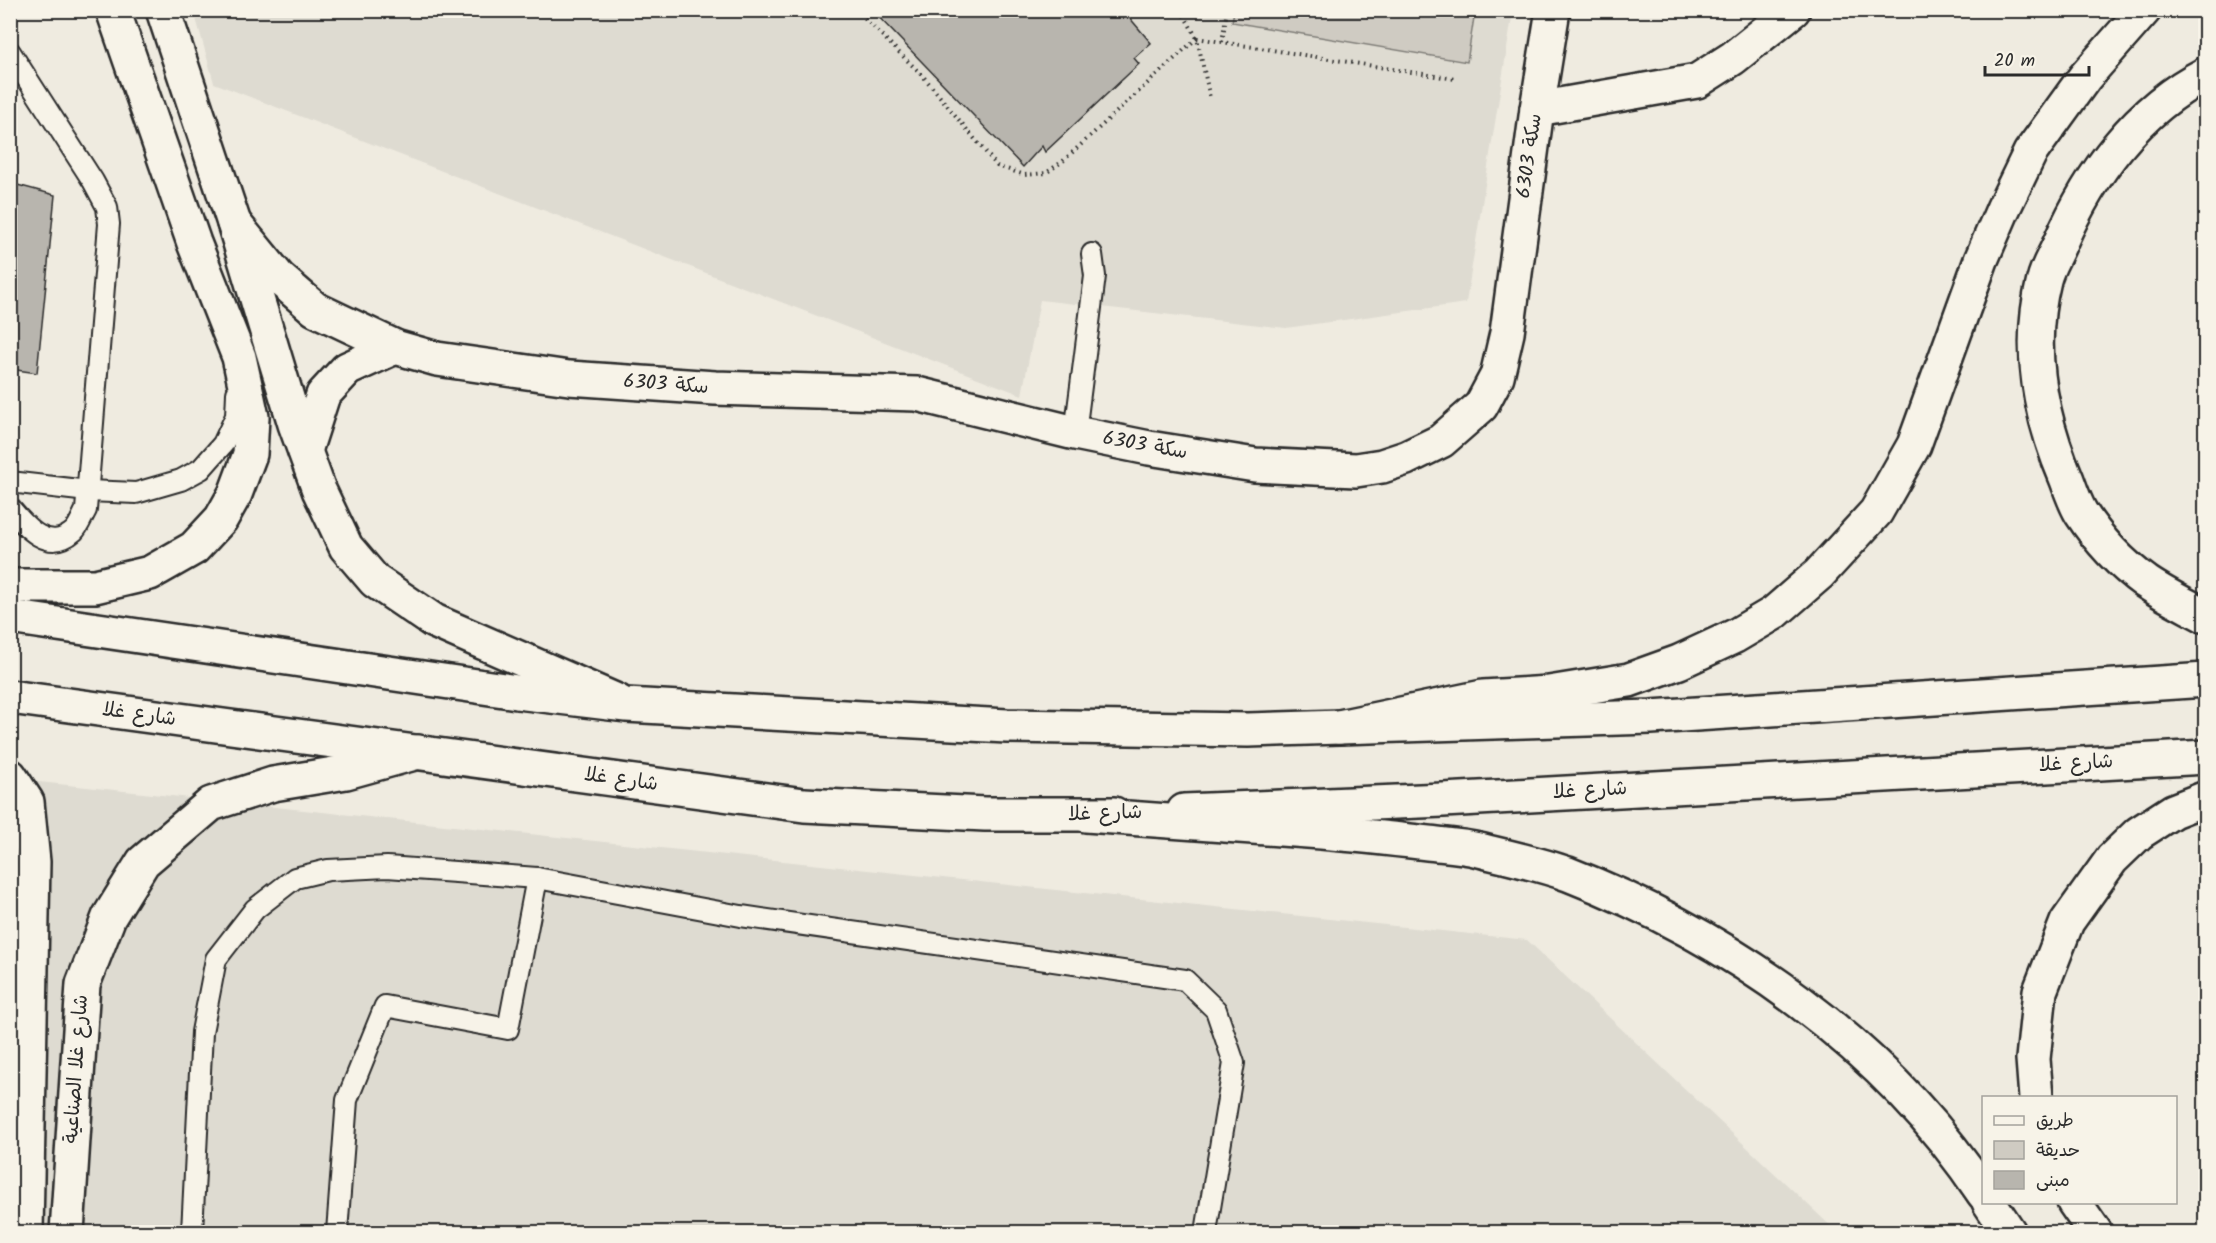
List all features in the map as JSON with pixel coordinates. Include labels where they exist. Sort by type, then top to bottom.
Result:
[{"type":"main road","points":[[10,586],[95,586],[150,573],[194,548],[221,519],[235,494],[250,454],[252,417],[239,357],[194,243],[113,10]]},
{"type":"main road","points":[[163,10],[234,223],[305,451],[319,490],[346,547],[375,581],[434,621],[626,705]]},
{"type":"main road","name":"سكة 6303","points":[[234,223],[279,278],[315,309],[395,347],[437,359],[569,378],[715,388],[917,394],[1075,433],[1149,448],[1255,465],[1356,470],[1382,466],[1406,458],[1441,441],[1481,406],[1497,376],[1507,333],[1537,109],[1553,10]]},
{"type":"main road","points":[[1537,109],[1697,81],[1733,58],[1793,10]]},
{"type":"main road","points":[[1339,727],[1483,697],[1549,693],[1629,680],[1679,662],[1735,636],[1774,613],[1819,574],[1876,512],[1914,445],[1981,260],[2030,153],[2085,77],[2144,10]]},
{"type":"main road","points":[[2205,74],[2185,84],[2155,108],[2117,145],[2088,186],[2044,279],[2037,332],[2037,374],[2045,417],[2059,462],[2080,512],[2110,551],[2146,582],[2205,616]]},
{"type":"main road","points":[[305,451],[323,395],[347,369],[395,347]]},
{"type":"main road","points":[[10,617],[517,692],[626,705],[1007,726],[1248,730],[1651,717],[2205,680]]},
{"type":"main road","name":"شارع غلا","points":[[10,697],[804,805],[985,814],[1086,815],[1443,800],[2205,757]]},
{"type":"main road","name":"شارع غلا الصناعية","points":[[67,1233],[83,984],[109,917],[143,862],[211,804],[273,784],[346,772],[418,752]]},
{"type":"main road","points":[[10,777],[27,802],[33,862],[26,1233]]},
{"type":"main road","points":[[2036,1096],[2033,1059],[2040,991],[2067,922],[2112,859],[2139,834],[2173,811],[2205,798]]},
{"type":"main road","points":[[1086,815],[1358,835],[1476,849],[1565,873],[1652,912],[1718,948],[1794,998],[1835,1029],[1877,1067],[1928,1121],[1964,1165],[1982,1192]]},
{"type":"main road","points":[[1990,1204],[2009,1233]]},
{"type":"main road","points":[[2075,1204],[2095,1233]]},
{"type":"lane","points":[[10,52],[93,181],[107,207],[109,224],[86,510],[75,530],[63,538],[50,541],[35,534],[10,508]]},
{"type":"lane","points":[[1075,433],[1095,276],[1092,254]]},
{"type":"lane","points":[[10,482],[136,493],[181,480],[201,469],[223,444],[236,416],[239,357]]},
{"type":"lane","points":[[192,1233],[202,1032],[216,959],[255,909],[295,878],[328,870],[387,867],[537,878],[741,916],[1185,980],[1216,1010],[1234,1064],[1206,1233]]},
{"type":"lane","points":[[337,1233],[347,1100],[385,1006],[508,1029],[537,878]]},
{"type":"path","points":[[856,10],[923,76],[997,166],[1025,175],[1046,173],[1064,161],[1197,38]]},
{"type":"path","points":[[1181,10],[1197,38],[1210,98]]},
{"type":"path","points":[[1222,42],[1227,10]]},
{"type":"path","points":[[1197,38],[1455,79]]},
{"type":"shaded area","points":[[194,11],[1513,11],[1466,303],[1286,328],[1040,300],[1022,395],[214,83]]},
{"type":"shaded area","points":[[11,779],[1527,940],[1837,1232],[11,1232]]},
{"type":"green space","points":[[1234,10],[1475,11],[1467,62],[1232,22]]},
{"type":"building","points":[[872,10],[1123,10],[1151,43],[1134,58],[1139,64],[1045,152],[1042,146],[1023,167]]},
{"type":"building","points":[[10,183],[55,195],[37,373],[10,369]]}]
